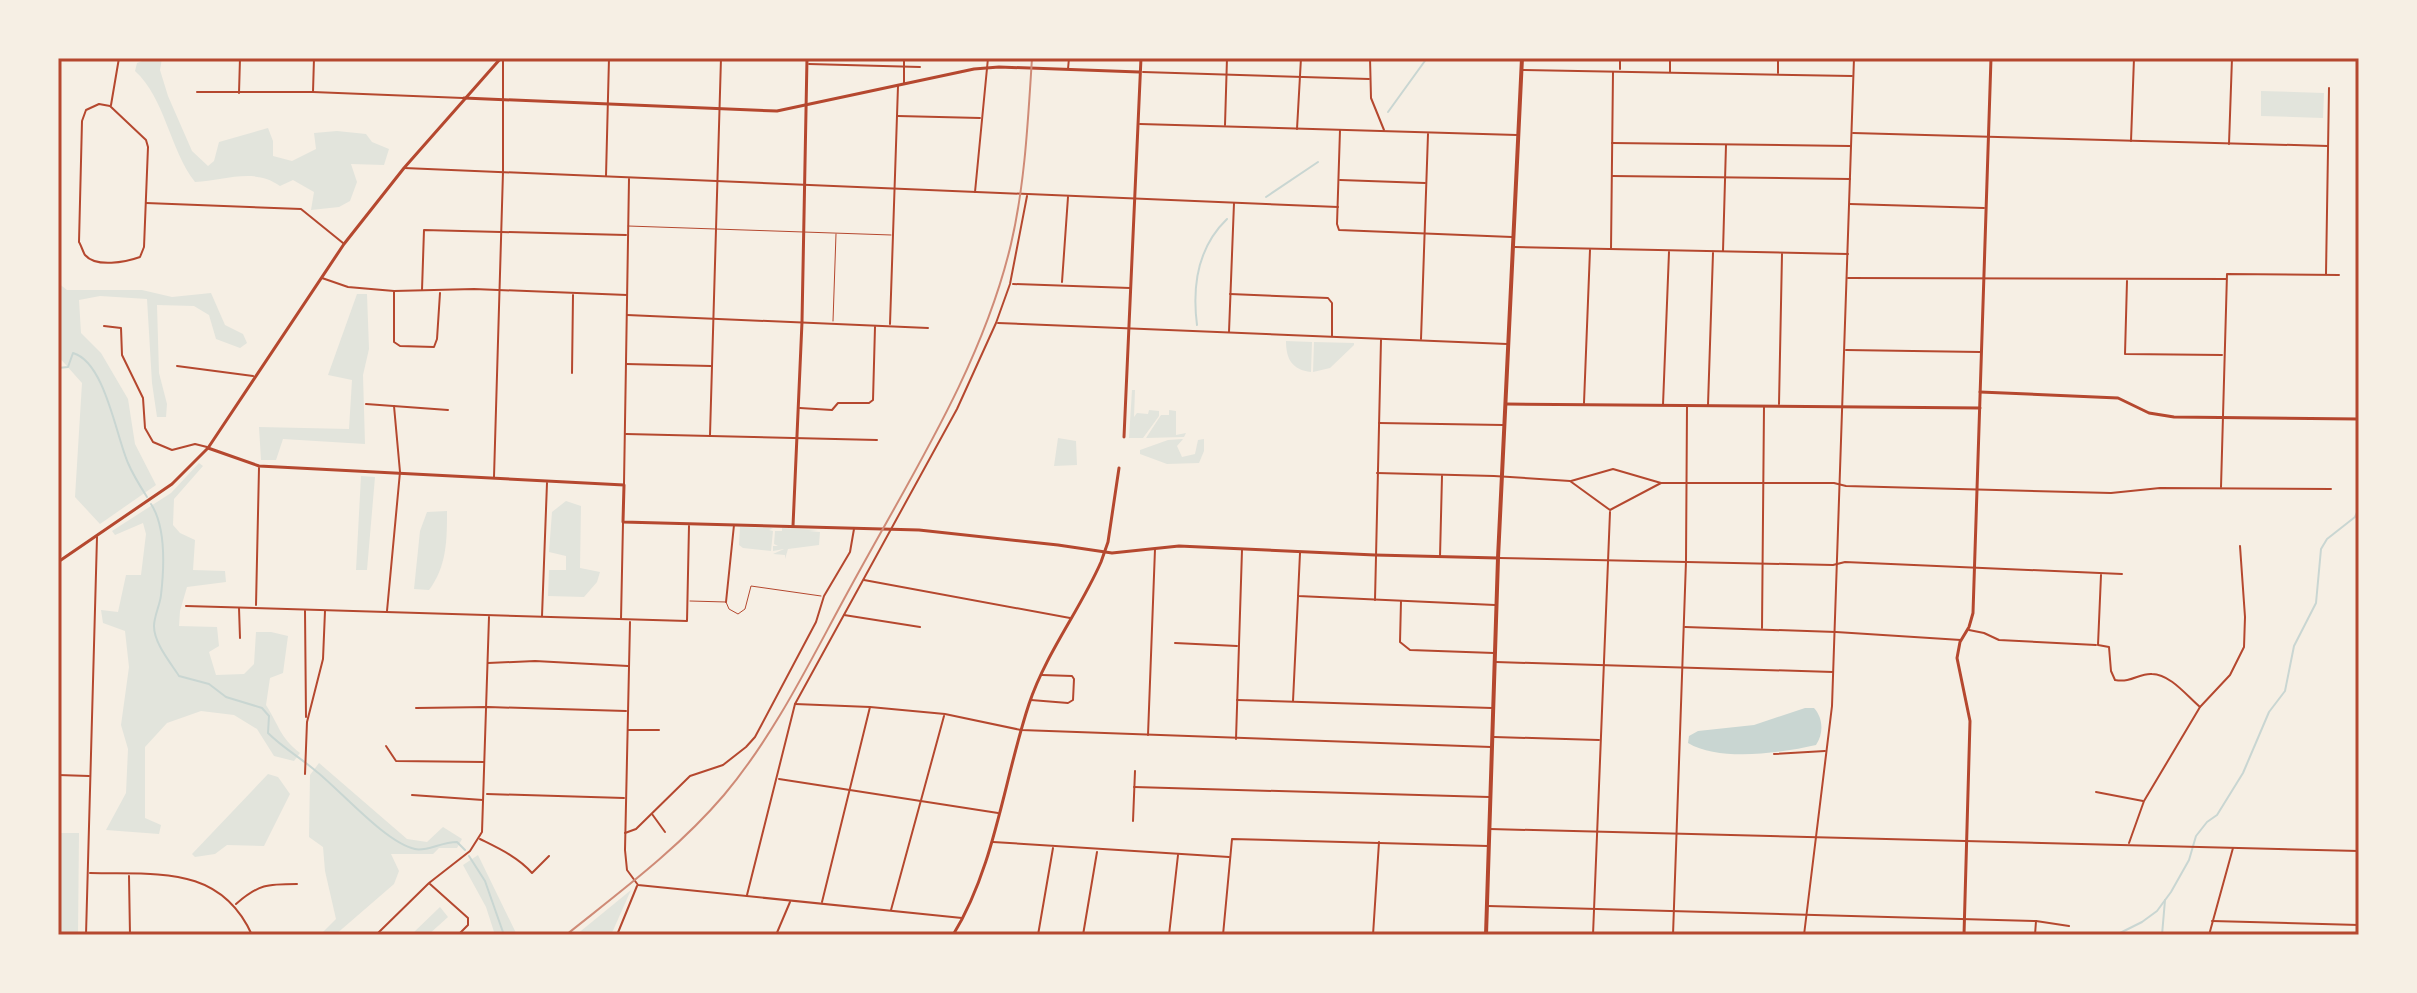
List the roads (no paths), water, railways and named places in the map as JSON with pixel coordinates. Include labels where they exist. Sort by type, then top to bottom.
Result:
[{"type":"main road","points":[[1486,935],[1498,558],[1522,58]]},
{"type":"street","points":[[110,106],[119,58]]},
{"type":"street","points":[[239,93],[240,58]]},
{"type":"street","points":[[313,92],[314,58]]},
{"type":"street","points":[[58,562],[172,484],[208,448],[344,244],[404,168],[502,58]]},
{"type":"street","points":[[494,478],[503,172],[502,58]]},
{"type":"street","points":[[606,176],[609,58]]},
{"type":"street","points":[[710,435],[721,58]]},
{"type":"street","points":[[793,526],[802,322],[807,58]]},
{"type":"street","points":[[904,58],[904,84]]},
{"type":"street","points":[[975,192],[988,58]]},
{"type":"street","points":[[1068,71],[1069,58]]},
{"type":"street","points":[[1124,437],[1141,58]]},
{"type":"street","points":[[1225,127],[1227,58]]},
{"type":"street","points":[[1297,129],[1301,58]]},
{"type":"street","points":[[1370,58],[1371,98],[1384,131]]},
{"type":"street","points":[[1620,58],[1620,71]]},
{"type":"street","points":[[1670,58],[1670,72]]},
{"type":"street","points":[[1777,74],[1778,58]]},
{"type":"street","points":[[1804,935],[1826,751],[1836,632],[1854,58]]},
{"type":"street","points":[[1964,935],[1970,721],[1959,671],[1958,650],[1972,622],[1975,569],[1991,58]]},
{"type":"street","points":[[2131,141],[2134,58]]},
{"type":"street","points":[[2229,144],[2232,58]]},
{"type":"street","points":[[807,64],[920,67]]},
{"type":"street","points":[[197,92],[313,92],[777,111],[974,69],[1369,79]]},
{"type":"street","points":[[1521,70],[1853,76]]},
{"type":"street","points":[[1611,249],[1613,71]]},
{"type":"street","points":[[890,325],[898,85]]},
{"type":"street","points":[[2326,275],[2329,88]]},
{"type":"street","points":[[99,104],[110,106],[146,140],[146,203],[144,247],[140,257],[111,262],[94,261],[84,255],[79,242],[82,121],[86,110],[99,104]]},
{"type":"street","points":[[896,115],[981,118]]},
{"type":"street","points":[[1139,124],[1519,135]]},
{"type":"street","points":[[1340,130],[1339,230],[1514,237]]},
{"type":"street","points":[[1421,340],[1428,133]]},
{"type":"street","points":[[1851,133],[2328,146]]},
{"type":"street","points":[[1612,143],[1851,146]]},
{"type":"street","points":[[1723,252],[1726,144]]},
{"type":"street","points":[[404,168],[1338,207]]},
{"type":"street","points":[[1612,176],[1850,179]]},
{"type":"street","points":[[621,619],[629,177]]},
{"type":"street","points":[[1338,180],[1426,183]]},
{"type":"street","points":[[747,895],[795,704],[957,409],[1010,284],[1028,194]]},
{"type":"street","points":[[1062,284],[1068,195]]},
{"type":"street","points":[[1229,332],[1234,202]]},
{"type":"street","points":[[146,203],[301,209],[344,244]]},
{"type":"street","points":[[1849,204],[1985,208]]},
{"type":"street","points":[[422,291],[424,230],[628,235]]},
{"type":"street","points":[[1513,247],[1848,254]]},
{"type":"street","points":[[1584,404],[1590,249]]},
{"type":"street","points":[[1663,405],[1669,250]]},
{"type":"street","points":[[1708,405],[1713,251]]},
{"type":"street","points":[[1779,405],[1782,253]]},
{"type":"street","points":[[2221,488],[2227,274],[2339,275]]},
{"type":"street","points":[[321,277],[348,287],[394,291],[498,290],[627,295]]},
{"type":"street","points":[[1847,278],[2226,279]]},
{"type":"street","points":[[2127,280],[2125,354],[2223,355]]},
{"type":"street","points":[[1010,284],[1131,288]]},
{"type":"street","points":[[394,291],[394,342],[400,346],[434,347],[440,291]]},
{"type":"street","points":[[572,373],[573,294]]},
{"type":"street","points":[[1230,294],[1328,298],[1332,303],[1331,337]]},
{"type":"street","points":[[627,315],[928,328]]},
{"type":"street","points":[[996,323],[1509,344]]},
{"type":"street","points":[[799,408],[832,410],[838,403],[869,403],[873,400],[876,325]]},
{"type":"street","points":[[104,326],[121,328],[122,355],[143,398],[145,428],[153,442],[172,450],[195,444],[259,466],[624,485]]},
{"type":"street","points":[[1375,600],[1381,338]]},
{"type":"street","points":[[1845,350],[1982,352]]},
{"type":"street","points":[[626,364],[712,366]]},
{"type":"street","points":[[177,366],[254,376]]},
{"type":"street","points":[[1980,392],[2118,398],[2161,415],[2359,419]]},
{"type":"street","points":[[366,404],[448,410]]},
{"type":"street","points":[[1506,404],[1980,408]]},
{"type":"street","points":[[1673,935],[1686,561],[1687,405]]},
{"type":"street","points":[[1762,630],[1764,405]]},
{"type":"street","points":[[387,612],[400,472],[394,406]]},
{"type":"street","points":[[1379,423],[1505,425]]},
{"type":"street","points":[[624,434],[877,440]]},
{"type":"street","points":[[256,607],[259,466]]},
{"type":"street","points":[[953,935],[963,918],[991,842],[1030,700],[1095,575],[1108,542],[1119,468]]},
{"type":"street","points":[[1377,473],[1570,481],[1613,469],[1661,483],[1841,484],[2111,493],[2160,488],[2331,489]]},
{"type":"street","points":[[1440,557],[1442,475]]},
{"type":"street","points":[[1570,481],[1610,510]]},
{"type":"street","points":[[542,617],[547,482]]},
{"type":"street","points":[[1610,510],[1661,483]]},
{"type":"street","points":[[1593,935],[1610,510]]},
{"type":"street","points":[[623,522],[890,529],[1043,543],[1104,553],[1179,546],[1440,557],[1839,563],[2122,574]]},
{"type":"street","points":[[186,606],[687,621],[689,523]]},
{"type":"street","points":[[726,602],[734,525]]},
{"type":"street","points":[[625,833],[636,829],[690,776],[723,765],[755,737],[806,642],[824,596],[850,552],[854,528]]},
{"type":"street","points":[[86,935],[97,536]]},
{"type":"street","points":[[2128,845],[2144,801],[2200,707],[2230,675],[2244,647],[2240,546]]},
{"type":"street","points":[[1148,736],[1155,549]]},
{"type":"street","points":[[1236,739],[1242,549]]},
{"type":"street","points":[[1293,701],[1301,552]]},
{"type":"street","points":[[2098,645],[2101,573]]},
{"type":"street","points":[[864,580],[1072,618]]},
{"type":"street","points":[[1298,596],[1497,605]]},
{"type":"street","points":[[1401,601],[1400,642],[1410,650],[1495,653]]},
{"type":"street","points":[[239,607],[240,638]]},
{"type":"street","points":[[305,609],[305,774]]},
{"type":"street","points":[[307,722],[323,659],[325,610]]},
{"type":"street","points":[[844,615],[920,627]]},
{"type":"street","points":[[376,935],[429,883],[470,851],[482,832],[489,616]]},
{"type":"street","points":[[630,620],[625,833],[626,865],[632,880],[638,885],[963,918]]},
{"type":"street","points":[[1683,627],[1961,640]]},
{"type":"street","points":[[1968,630],[1999,640],[2109,647],[2115,680],[2127,682],[2152,674],[2167,679],[2200,707]]},
{"type":"street","points":[[1175,643],[1239,646]]},
{"type":"street","points":[[488,663],[535,661],[630,666]]},
{"type":"street","points":[[1495,662],[1833,672]]},
{"type":"street","points":[[1030,700],[1068,703],[1073,700],[1072,676],[1041,675]]},
{"type":"street","points":[[1237,700],[1493,708]]},
{"type":"street","points":[[795,704],[945,714],[1021,730],[1492,747]]},
{"type":"street","points":[[821,903],[870,707]]},
{"type":"street","points":[[416,708],[628,711]]},
{"type":"street","points":[[891,910],[945,714]]},
{"type":"street","points":[[627,730],[659,730]]},
{"type":"street","points":[[1492,737],[1601,740]]},
{"type":"street","points":[[386,746],[396,761],[485,762]]},
{"type":"street","points":[[1774,754],[1826,751]]},
{"type":"street","points":[[1133,821],[1135,771]]},
{"type":"street","points":[[58,775],[91,776]]},
{"type":"street","points":[[777,778],[999,813]]},
{"type":"street","points":[[1134,787],[1490,797]]},
{"type":"street","points":[[2096,792],[2144,801]]},
{"type":"street","points":[[485,794],[626,798]]},
{"type":"street","points":[[412,795],[484,800]]},
{"type":"street","points":[[651,813],[665,832]]},
{"type":"street","points":[[1489,829],[2359,851]]},
{"type":"street","points":[[479,839],[502,849],[532,873],[549,856]]},
{"type":"street","points":[[1223,935],[1232,839],[1489,846]]},
{"type":"street","points":[[1373,935],[1379,841]]},
{"type":"street","points":[[991,842],[1229,857]]},
{"type":"street","points":[[1038,935],[1053,847]]},
{"type":"street","points":[[2209,935],[2233,848]]},
{"type":"street","points":[[1083,935],[1097,851]]},
{"type":"street","points":[[1169,935],[1178,854]]},
{"type":"street","points":[[88,873],[189,878],[218,890],[235,905],[252,935]]},
{"type":"street","points":[[129,874],[130,935]]},
{"type":"street","points":[[429,883],[468,918],[468,925],[458,935]]},
{"type":"street","points":[[235,905],[252,890],[265,884],[297,884]]},
{"type":"street","points":[[617,935],[638,885]]},
{"type":"street","points":[[776,935],[791,900]]},
{"type":"street","points":[[1487,906],[2036,921],[2069,926]]},
{"type":"street","points":[[2035,935],[2036,921]]},
{"type":"street","points":[[2212,921],[2359,925]]},
{"type":"lane","points":[[628,226],[893,236]]},
{"type":"lane","points":[[832,323],[836,234]]},
{"type":"lane","points":[[687,601],[726,602],[736,613],[742,613],[747,606],[751,586],[824,596]]},
{"type":"waterway","points":[[1388,112],[1427,58]]},
{"type":"waterway","points":[[1266,197],[1318,162]]},
{"type":"waterway","points":[[1197,325],[1199,268],[1209,242],[1227,219]]},
{"type":"waterway","points":[[58,368],[68,367],[73,353],[84,359],[93,370],[108,401],[128,463],[147,497]]},
{"type":"waterway","points":[[151,504],[156,513],[163,548],[162,585],[154,622],[155,632],[163,652],[179,676],[209,684],[226,697],[262,708],[269,716],[268,733],[403,845],[424,849],[457,842],[465,850]]},
{"type":"waterway","points":[[2116,935],[2157,911],[2189,860],[2196,836],[2217,815],[2243,773],[2269,712],[2285,691],[2294,646],[2316,603],[2321,549],[2327,539],[2355,517],[2359,508]]},
{"type":"waterway","points":[[469,856],[485,881],[504,935]]},
{"type":"waterway","points":[[2162,935],[2165,900]]},
{"type":"railway","points":[[566,935],[668,851],[706,815],[743,771],[792,695],[942,421],[982,334],[1011,244],[1023,175],[1032,58]]}]
